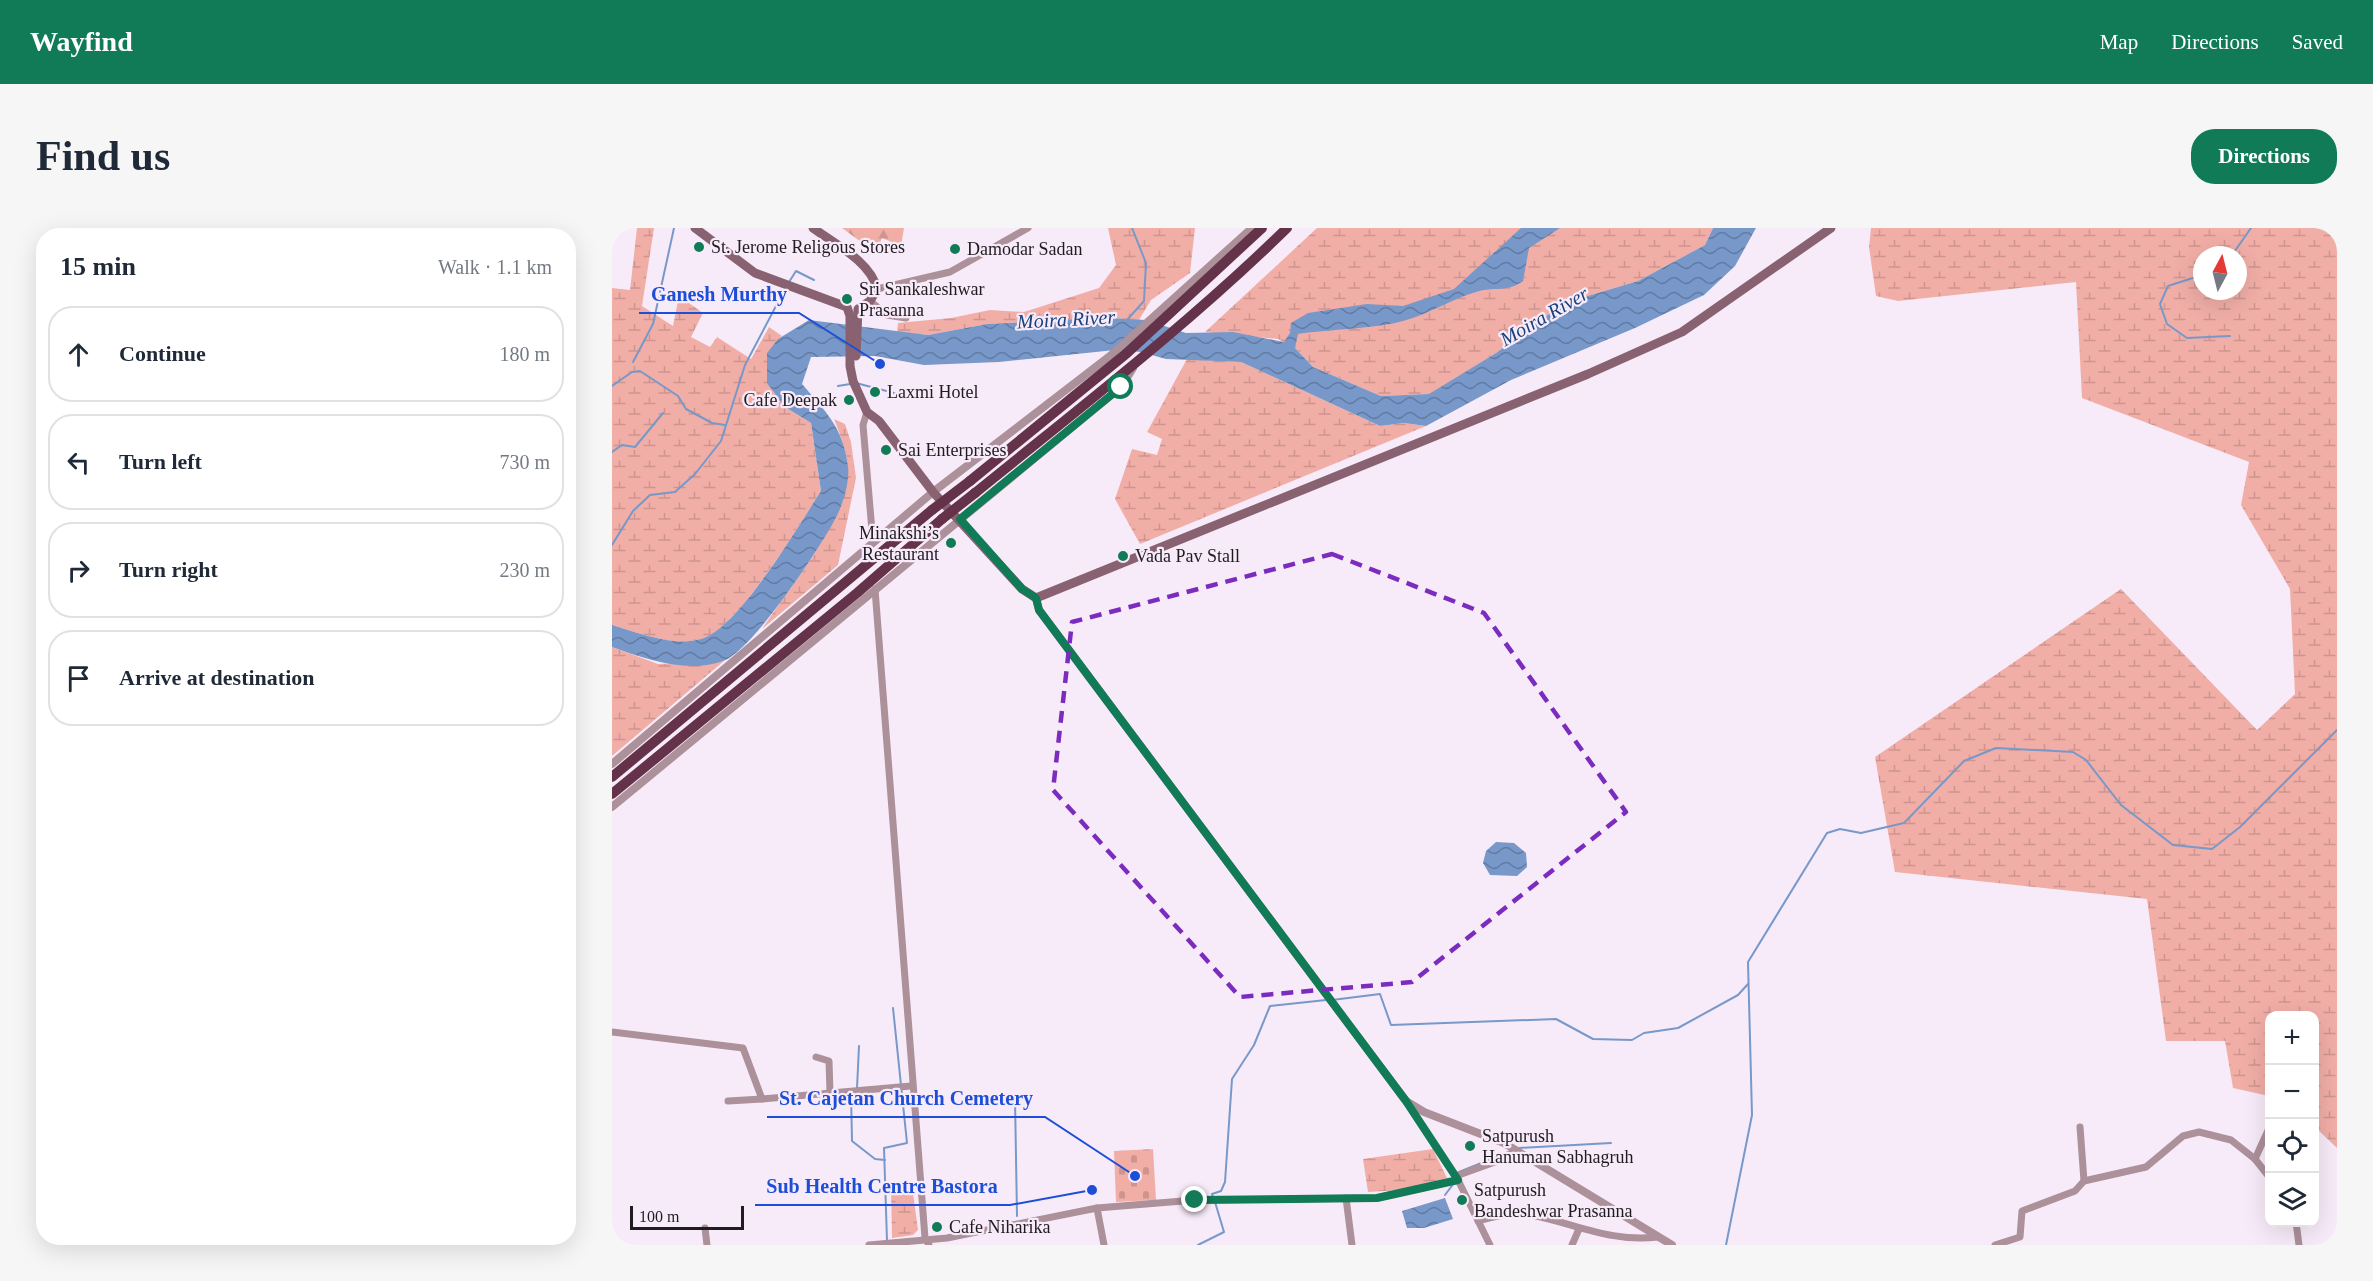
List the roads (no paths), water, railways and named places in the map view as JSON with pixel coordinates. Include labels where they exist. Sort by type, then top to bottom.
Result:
[{"type":"highway","points":[[612,777],[932,510],[1127,352],[1178,299],[1262,228]]},
{"type":"highway","points":[[612,794],[858,593],[942,519],[1141,359],[1250,264],[1287,228]]},
{"type":"main road","points":[[695,228],[755,273],[844,304],[860,306]]},
{"type":"main road","points":[[813,228],[867,269],[875,278],[877,289],[870,301],[860,306],[853,316],[853,365],[857,392],[867,412],[879,421],[933,492],[1022,589],[1036,598],[1588,374],[1682,332],[1831,228]]},
{"type":"main road","points":[[844,304],[853,316]]},
{"type":"street","points":[[877,289],[950,272],[1028,228]]},
{"type":"street","points":[[612,764],[933,492],[1110,356],[1178,299],[1252,228]]},
{"type":"street","points":[[870,301],[887,315],[906,318]]},
{"type":"street","points":[[612,807],[1121,387],[1141,359]]},
{"type":"street","points":[[867,412],[863,425],[873,543]]},
{"type":"street","points":[[875,589],[911,1086],[927,1242]]},
{"type":"street","points":[[1036,598],[1039,610],[1406,1101],[1456,1179],[1490,1245]]},
{"type":"street","points":[[612,1032],[743,1048],[762,1099]]},
{"type":"street","points":[[816,1057],[830,1061],[830,1093]]},
{"type":"street","points":[[728,1101],[911,1086]]},
{"type":"street","points":[[1406,1101],[1424,1112],[1517,1151],[1672,1245]]},
{"type":"street","points":[[2080,1127],[2084,1181]]},
{"type":"street","points":[[1995,1245],[2020,1237],[2022,1211],[2076,1191],[2084,1181],[2146,1167],[2183,1136],[2199,1132],[2231,1140],[2255,1159],[2266,1173]]},
{"type":"street","points":[[2255,1159],[2265,1137]]},
{"type":"street","points":[[869,1245],[927,1242],[1097,1208],[1214,1200],[1346,1198],[1403,1194],[1456,1179],[1517,1151]]},
{"type":"street","points":[[1346,1198],[1352,1245]]},
{"type":"street","points":[[1097,1208],[1104,1245]]},
{"type":"street","points":[[1478,1221],[1500,1215],[1531,1214],[1579,1229],[1636,1240],[1658,1237]]},
{"type":"street","points":[[2297,1227],[2299,1245]]},
{"type":"street","points":[[705,1228],[707,1245]]},
{"type":"street","points":[[1572,1245],[1579,1229]]},
{"type":"water","points":[[1521,228],[1560,228],[1529,248],[1523,281],[1517,285],[1476,292],[1403,321],[1379,326],[1298,334],[1295,348],[1313,367],[1381,396],[1429,394],[1496,353],[1564,303],[1638,281],[1705,245],[1713,228],[1756,228],[1735,266],[1704,295],[1635,328],[1511,380],[1426,426],[1404,423],[1380,426],[1241,362],[1166,359],[1141,352],[1115,350],[999,362],[924,365],[875,356],[811,357],[802,384],[838,430],[846,452],[848,480],[836,517],[799,577],[750,639],[723,661],[710,665],[681,665],[652,660],[612,647],[612,625],[656,638],[679,641],[701,639],[716,631],[749,597],[767,574],[821,491],[811,423],[785,407],[767,383],[767,353],[778,339],[809,320],[928,335],[987,324],[1112,318],[1146,320],[1186,333],[1233,332],[1284,342],[1290,333],[1291,323],[1308,313],[1367,304],[1403,306],[1454,289]]},
{"type":"water","points":[[1496,842],[1514,843],[1526,853],[1527,867],[1517,876],[1490,875],[1483,863],[1486,851]]},
{"type":"water","points":[[1445,1198],[1453,1219],[1424,1228],[1407,1228],[1402,1211]]},
{"type":"waterway","points":[[633,362],[653,324],[674,228]]},
{"type":"waterway","points":[[1127,320],[1144,301],[1146,263],[1132,228]]},
{"type":"waterway","points":[[2238,246],[2251,228]]},
{"type":"waterway","points":[[789,282],[796,271],[814,280]]},
{"type":"waterway","points":[[2193,278],[2168,286],[2160,304],[2167,324],[2187,338],[2230,336]]},
{"type":"waterway","points":[[612,545],[633,511],[650,495],[675,492],[695,474],[721,441],[745,365],[786,287]]},
{"type":"waterway","points":[[612,386],[632,372],[640,371],[678,396],[686,409],[712,423],[725,425]]},
{"type":"waterway","points":[[856,383],[917,399]]},
{"type":"waterway","points":[[838,386],[850,384]]},
{"type":"waterway","points":[[612,452],[622,445],[635,447],[663,413]]},
{"type":"waterway","points":[[1726,1245],[1752,1115],[1748,962],[1827,833],[1840,829],[1861,833],[1904,823],[1964,761],[1996,748],[2073,752],[2086,760],[2121,805],[2173,845],[2212,849],[2240,827],[2337,730]]},
{"type":"waterway","points":[[1332,1000],[1380,994],[1391,1025],[1556,1019],[1593,1039],[1632,1040],[1644,1033],[1678,1028],[1738,995],[1748,984]]},
{"type":"waterway","points":[[1213,1197],[1212,1194],[1221,1191],[1225,1182],[1232,1079],[1254,1045],[1270,1006],[1326,1000]]},
{"type":"waterway","points":[[887,1241],[884,1148],[907,1143],[893,1008]]},
{"type":"waterway","points":[[857,1088],[859,1046]]},
{"type":"waterway","points":[[851,1094],[852,1141],[875,1159],[885,1160]]},
{"type":"waterway","points":[[1015,1099],[1017,1216]]},
{"type":"waterway","points":[[1519,1148],[1611,1143]]},
{"type":"waterway","points":[[1459,1172],[1511,1151]]},
{"type":"waterway","points":[[1445,1195],[1454,1183]]},
{"type":"waterway","points":[[1198,1245],[1224,1232],[1215,1202]]},
{"type":"place","name":"St. Jerome Religous Stores","points":[[699,247]]},
{"type":"place","name":"Damodar Sadan","points":[[955,249]]},
{"type":"place","name":"Sri Sankaleshwar Prasanna","points":[[847,299]]},
{"type":"place","name":"Ganesh Murthy","points":[[880,364]]},
{"type":"place","name":"Laxmi Hotel","points":[[875,392]]},
{"type":"place","name":"Cafe Deepak","points":[[849,400]]},
{"type":"place","name":"Sai Enterprises","points":[[886,450]]},
{"type":"place","name":"Minakshi’s Restaurant","points":[[951,543]]},
{"type":"place","name":"Vada Pav Stall","points":[[1123,556]]},
{"type":"place","name":"Satpurush Hanuman Sabhagruh","points":[[1470,1146]]},
{"type":"place","name":"St. Cajetan Church Cemetery","points":[[1135,1176]]},
{"type":"place","name":"Sub Health Centre Bastora","points":[[1092,1190]]},
{"type":"place","name":"Satpurush Bandeshwar Prasanna","points":[[1462,1200]]},
{"type":"place","name":"Cafe Niharika","points":[[937,1227]]},
{"type":"water label","name":"Moira River","points":[[1544,316]]},
{"type":"water label","name":"Moira River","points":[[1066,319]]}]
